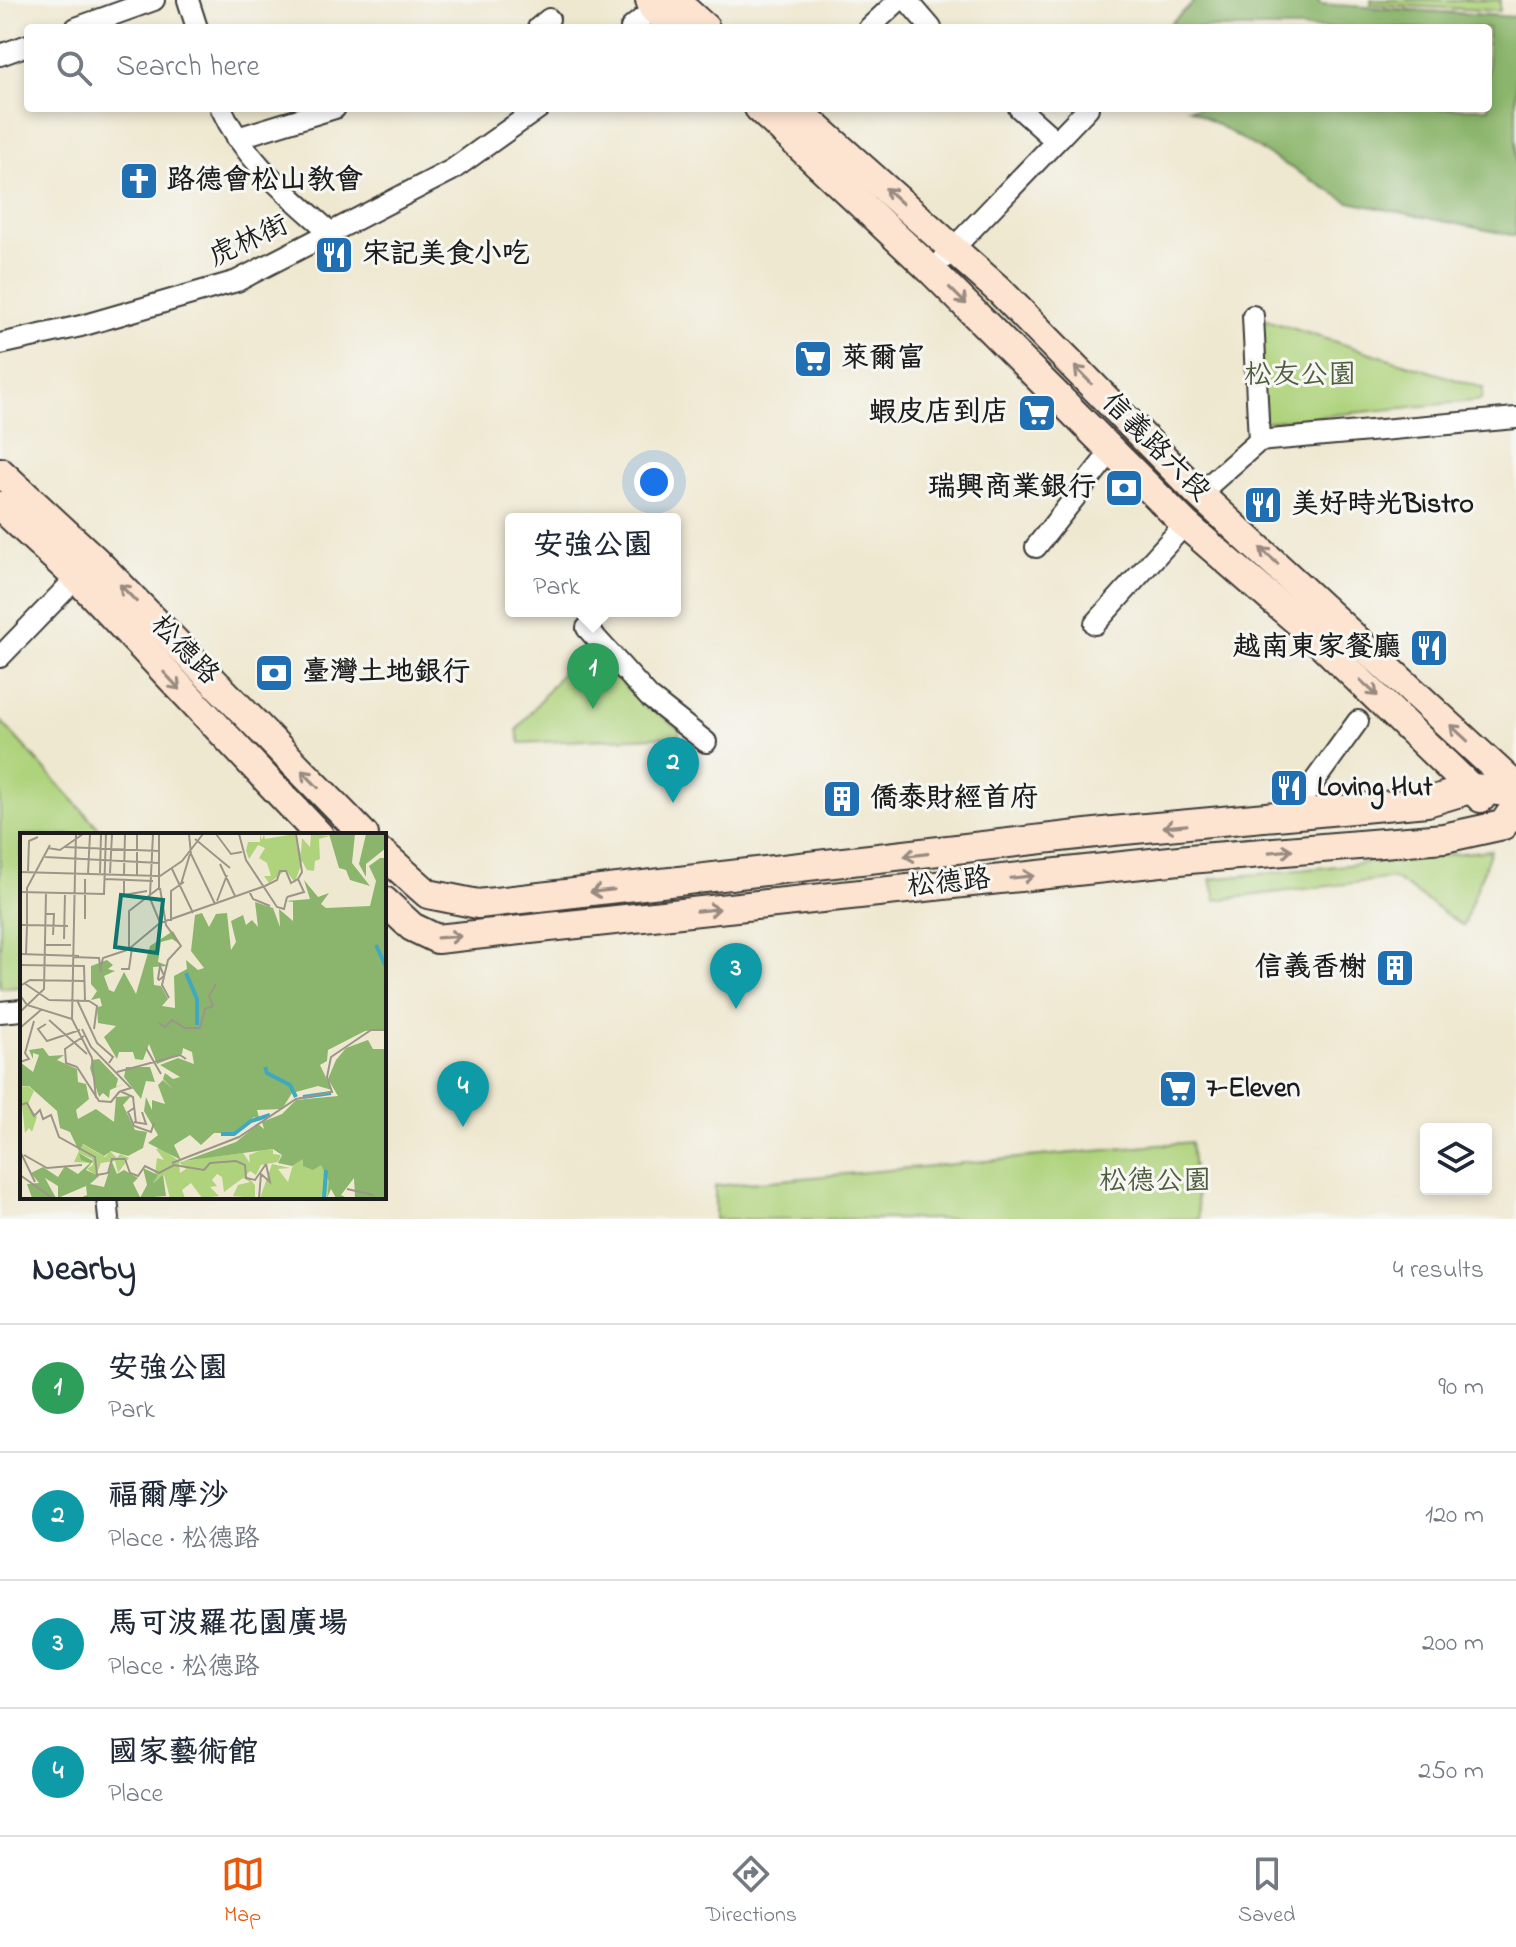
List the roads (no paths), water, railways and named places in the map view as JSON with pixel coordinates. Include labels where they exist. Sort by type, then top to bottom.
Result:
[{"type":"main road","points":[[660,2],[672,24]]},
{"type":"main road","points":[[660,2],[698,24]]},
{"type":"main road","name":"信義路六段","points":[[763,112],[931,270],[1185,524],[1303,626],[1512,823]]},
{"type":"main road","name":"信義路六段","points":[[800,112],[1000,291],[1199,494],[1516,787]]},
{"type":"main road","name":"松德路","points":[[0,472],[317,833]]},
{"type":"main road","name":"松德路","points":[[0,506],[86,569],[362,833]]},
{"type":"main road","name":"松德路","points":[[386,857],[428,894],[478,904],[1113,831],[1427,802],[1473,788],[1516,793]]},
{"type":"main road","name":"松德路","points":[[386,903],[412,927],[437,939],[1189,859],[1444,838],[1512,823]]},
{"type":"street","points":[[87,24],[154,0]]},
{"type":"street","points":[[188,0],[196,24]]},
{"type":"street","points":[[873,24],[899,0]]},
{"type":"street","points":[[907,0],[928,24]]},
{"type":"street","points":[[635,24],[660,2]]},
{"type":"street","points":[[0,55],[24,46]]},
{"type":"street","points":[[223,112],[237,138],[270,179],[332,234]]},
{"type":"street","points":[[237,138],[322,112]]},
{"type":"street","name":"虎林街","points":[[0,344],[209,291],[332,234],[452,170],[533,112]]},
{"type":"street","points":[[1023,112],[1056,141]]},
{"type":"street","points":[[931,270],[1084,112]]},
{"type":"street","points":[[1253,316],[1259,441]]},
{"type":"street","points":[[1199,494],[1259,441],[1516,418]]},
{"type":"street","points":[[1036,547],[1113,449]]},
{"type":"street","points":[[1095,624],[1185,524]]},
{"type":"street","points":[[0,657],[86,569]]},
{"type":"street","points":[[587,628],[649,697],[706,742]]},
{"type":"street","points":[[1290,815],[1358,721]]},
{"type":"street","points":[[0,1012],[20,1010]]},
{"type":"street","points":[[107,1199],[109,1219]]},
{"type":"place","name":"路德會松山教會","points":[[139,181]]},
{"type":"place","name":"宋記美食小吃","points":[[334,255]]},
{"type":"place","name":"萊爾富","points":[[813,359]]},
{"type":"place","name":"蝦皮店到店","points":[[1037,413]]},
{"type":"place","name":"瑞興商業銀行","points":[[1124,488]]},
{"type":"place","name":"美好時光Bistro","points":[[1263,505]]},
{"type":"place","name":"越南東家餐廳","points":[[1429,648]]},
{"type":"place","name":"臺灣土地銀行","points":[[274,673]]},
{"type":"place","name":"安強公園","points":[[593,709]]},
{"type":"place","name":"Loving Hut","points":[[1289,788]]},
{"type":"place","name":"僑泰財經首府","points":[[842,799]]},
{"type":"place","name":"福爾摩沙","points":[[673,803]]},
{"type":"place","name":"信義香榭","points":[[1395,968]]},
{"type":"place","name":"馬可波羅花園廣場","points":[[736,1009]]},
{"type":"place","name":"7-Eleven","points":[[1178,1089]]},
{"type":"place","name":"國家藝術館","points":[[463,1127]]},
{"type":"park label","name":"松友公園","points":[[1300,376]]},
{"type":"park label","name":"松德公園","points":[[1155,1182]]}]
